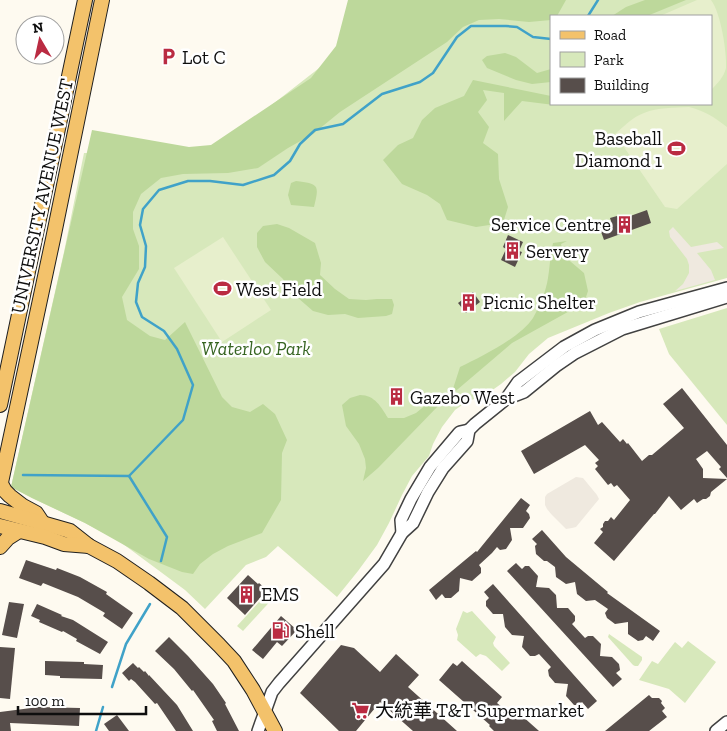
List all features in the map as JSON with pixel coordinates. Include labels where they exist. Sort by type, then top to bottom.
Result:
[{"type":"main road","name":"UNIVERSITY AVENUE WEST","points":[[0,405],[85,0]]},
{"type":"main road","name":"UNIVERSITY AVENUE WEST","points":[[0,485],[102,0]]},
{"type":"main road","points":[[0,485],[14,500],[36,513],[43,523]]},
{"type":"main road","points":[[0,511],[70,531],[89,546],[149,583],[182,608],[234,661],[253,690],[275,731]]},
{"type":"main road","points":[[0,526],[45,537],[64,544],[89,546]]},
{"type":"main road","points":[[0,547],[8,538],[19,531]]},
{"type":"street","points":[[258,731],[272,692],[279,682],[384,564],[402,533],[401,520],[411,499],[430,467],[460,432],[469,430],[506,399],[518,382],[569,344],[595,330],[639,312],[727,288]]},
{"type":"street","points":[[506,399],[524,392],[575,353],[622,329],[727,297]]},
{"type":"street","points":[[716,731],[727,722]]},
{"type":"green space","points":[[348,0],[566,0],[558,15],[550,15],[550,20],[529,22],[499,19],[479,20],[463,27],[447,42],[340,112],[313,134],[258,168],[228,173],[183,174],[161,178],[141,194],[133,212],[133,229],[139,246],[139,269],[122,297],[127,320],[150,336],[165,340],[185,322],[222,397],[232,407],[250,412],[263,404],[275,414],[287,440],[282,453],[281,500],[262,533],[213,554],[200,564],[193,574],[182,572],[149,559],[85,523],[11,487],[92,130],[189,147],[211,145],[311,78],[336,46]]},
{"type":"green space","name":"Waterloo Park","points":[[365,0],[727,0],[727,278],[640,302],[548,338],[529,354],[515,372],[501,384],[484,396],[468,401],[455,410],[442,427],[429,456],[412,476],[377,545],[337,597],[278,546],[266,557],[246,565],[205,609],[185,590],[119,541],[11,487],[64,252],[84,153],[210,153],[350,44]]},
{"type":"green space","points":[[645,0],[686,0],[649,15],[614,15],[626,7]]},
{"type":"green space","points":[[697,0],[711,0],[715,6],[720,23],[726,68],[718,83],[712,89],[712,15],[662,15]]},
{"type":"green space","points":[[505,53],[516,57],[537,73],[550,69],[550,82],[532,84],[516,80],[487,68],[482,60],[487,56]]},
{"type":"green space","points":[[473,80],[550,96],[550,104],[522,101],[504,121],[504,93],[483,90],[487,100],[478,112],[489,127],[483,143],[498,154],[499,179],[508,207],[503,223],[476,227],[447,220],[440,204],[427,195],[402,184],[383,160],[398,145],[413,138],[422,120],[435,108],[464,96]]},
{"type":"green space","name":"Baseball Diamond 1","points":[[689,107],[700,110],[727,127],[727,164],[677,209],[665,207],[615,134],[632,119],[649,111]]},
{"type":"green space","points":[[296,181],[316,186],[317,194],[314,207],[291,205],[288,195],[291,183]]},
{"type":"green space","points":[[277,224],[289,228],[315,243],[321,263],[320,275],[335,289],[349,299],[392,299],[394,305],[392,314],[358,318],[345,314],[328,315],[313,311],[290,291],[283,279],[265,262],[257,247],[257,233],[263,226]]},
{"type":"green space","name":"West Field","points":[[223,237],[271,310],[222,342],[174,268]]},
{"type":"green space","points":[[567,241],[561,244],[564,256],[584,273],[588,291],[584,303],[512,343],[451,395],[460,367],[510,339],[533,318],[546,288],[553,243]]},
{"type":"green space","points":[[727,308],[727,425],[669,354],[659,329]]},
{"type":"green space","points":[[360,395],[374,399],[388,418],[404,418],[416,413],[427,404],[440,404],[363,481],[366,468],[365,459],[359,444],[346,426],[342,405],[350,398]]},
{"type":"green space","points":[[269,591],[275,596],[243,631],[237,626]]},
{"type":"green space","points":[[463,611],[467,613],[472,611],[496,637],[493,643],[494,646],[510,663],[502,671],[486,656],[480,654],[476,657],[457,640],[456,629]]},
{"type":"green space","points":[[609,634],[642,657],[638,666],[633,665],[608,637]]},
{"type":"green space","points":[[688,641],[716,662],[685,703],[669,689],[639,680],[652,661],[658,664],[675,642],[682,648]]},
{"type":"shaded area","points":[[673,227],[691,247],[717,242],[724,248],[697,253],[711,270],[715,280],[675,291],[683,284],[689,273],[689,265],[687,259],[670,237],[669,231]]},
{"type":"shaded area","points":[[576,477],[583,478],[599,499],[576,527],[566,529],[547,509],[545,497]]},
{"type":"building","name":"Service Centre","points":[[647,210],[651,223],[604,240],[599,226],[611,221],[610,218],[617,216],[619,220]]},
{"type":"building","name":"Servery","points":[[508,235],[523,242],[519,251],[522,252],[515,267],[501,260],[506,249],[503,247]]},
{"type":"building","name":"Picnic Shelter","points":[[473,292],[480,302],[466,313],[458,303]]},
{"type":"building","points":[[682,388],[727,445],[727,478],[719,469],[721,467],[707,451],[696,459],[703,469],[703,478],[727,479],[711,492],[710,496],[706,499],[697,503],[694,499],[681,510],[669,496],[614,561],[594,543],[603,532],[600,529],[605,521],[608,521],[611,517],[614,520],[630,500],[617,485],[614,487],[611,483],[608,485],[595,469],[598,466],[595,463],[599,460],[585,445],[534,474],[521,451],[590,411],[598,425],[602,422],[620,442],[623,439],[628,443],[642,461],[684,428],[663,404]]},
{"type":"building","points":[[521,498],[530,505],[526,511],[530,518],[523,528],[510,528],[512,540],[506,549],[500,550],[497,547],[479,565],[481,573],[472,581],[460,578],[459,591],[451,598],[445,598],[442,594],[436,600],[429,590],[477,552]]},
{"type":"building","points":[[542,530],[566,557],[607,593],[660,631],[653,641],[646,636],[643,640],[638,641],[628,634],[628,622],[615,624],[607,618],[605,613],[608,609],[595,600],[586,601],[577,594],[575,582],[566,584],[556,577],[555,567],[536,554],[535,546],[537,544],[532,539]]},
{"type":"building","points":[[26,560],[56,570],[57,568],[80,577],[107,592],[106,594],[133,613],[122,629],[103,616],[105,613],[78,597],[43,583],[41,586],[19,578]]},
{"type":"building","points":[[516,563],[522,569],[525,566],[529,566],[538,576],[536,587],[549,588],[556,595],[557,608],[568,608],[575,616],[575,621],[572,624],[585,638],[593,636],[601,644],[600,656],[612,657],[619,664],[620,670],[616,673],[622,679],[613,687],[507,571]]},
{"type":"building","name":"EMS","points":[[248,575],[267,590],[245,615],[227,598]]},
{"type":"building","points":[[493,584],[597,701],[588,709],[582,702],[579,705],[574,705],[566,696],[568,684],[555,683],[549,676],[548,670],[551,667],[539,654],[530,656],[522,647],[524,636],[512,635],[505,627],[503,614],[493,614],[486,606],[486,601],[489,598],[484,592]]},
{"type":"building","points":[[9,602],[24,604],[17,638],[2,635]]},
{"type":"building","points":[[37,604],[73,620],[108,642],[100,654],[76,641],[77,639],[63,631],[39,622],[40,620],[31,616]]},
{"type":"building","points":[[281,616],[297,630],[282,646],[277,642],[263,659],[252,650]]},
{"type":"building","points":[[169,637],[213,684],[226,703],[239,731],[217,731],[212,721],[214,720],[193,690],[155,651]]},
{"type":"building","points":[[341,645],[354,648],[380,672],[396,654],[419,675],[408,687],[457,731],[413,731],[380,702],[356,731],[339,731],[300,693]]},
{"type":"building","points":[[0,647],[15,648],[10,699],[0,698]]},
{"type":"building","points":[[45,661],[84,662],[84,664],[103,665],[102,679],[60,678],[60,676],[45,675]]},
{"type":"building","points":[[462,661],[502,697],[497,703],[508,712],[512,707],[539,731],[494,731],[490,725],[439,680],[453,663],[457,666]]},
{"type":"building","points":[[133,663],[145,671],[177,705],[193,731],[176,731],[157,703],[155,704],[135,682],[131,679],[129,681],[122,673]]},
{"type":"building","points":[[649,695],[662,701],[661,703],[665,708],[662,711],[667,717],[649,731],[605,731]]},
{"type":"building","points":[[39,707],[80,708],[79,726],[10,723],[11,731],[0,731],[0,712]]},
{"type":"building","points":[[117,715],[129,731],[109,731],[104,724]]},
{"type":"waterway","points":[[589,15],[598,0]]},
{"type":"waterway","points":[[23,475],[129,476],[183,420],[193,385],[177,349],[164,331],[142,317],[136,302],[138,283],[145,267],[146,246],[140,225],[143,209],[159,190],[188,181],[210,181],[243,185],[274,175],[290,161],[300,144],[315,130],[343,124],[382,94],[420,82],[433,73],[457,37],[471,26],[517,27],[533,37],[550,39]]},
{"type":"waterway","points":[[129,476],[167,537],[161,561]]},
{"type":"waterway","points":[[112,687],[126,644],[150,604]]},
{"type":"waterway","points":[[96,731],[103,707]]},
{"type":"place","name":"Lot C","points":[[168,57]]},
{"type":"place","name":"Baseball Diamond 1","points":[[676,149]]},
{"type":"place","name":"Service Centre","points":[[625,224]]},
{"type":"place","name":"Servery","points":[[512,251]]},
{"type":"place","name":"West Field","points":[[222,289]]},
{"type":"place","name":"Picnic Shelter","points":[[469,302]]},
{"type":"place","name":"Gazebo West","points":[[396,397]]},
{"type":"place","name":"EMS","points":[[247,594]]},
{"type":"place","name":"Shell","points":[[281,631]]},
{"type":"place","name":"大統華 T&T Supermarket","points":[[361,710]]}]
